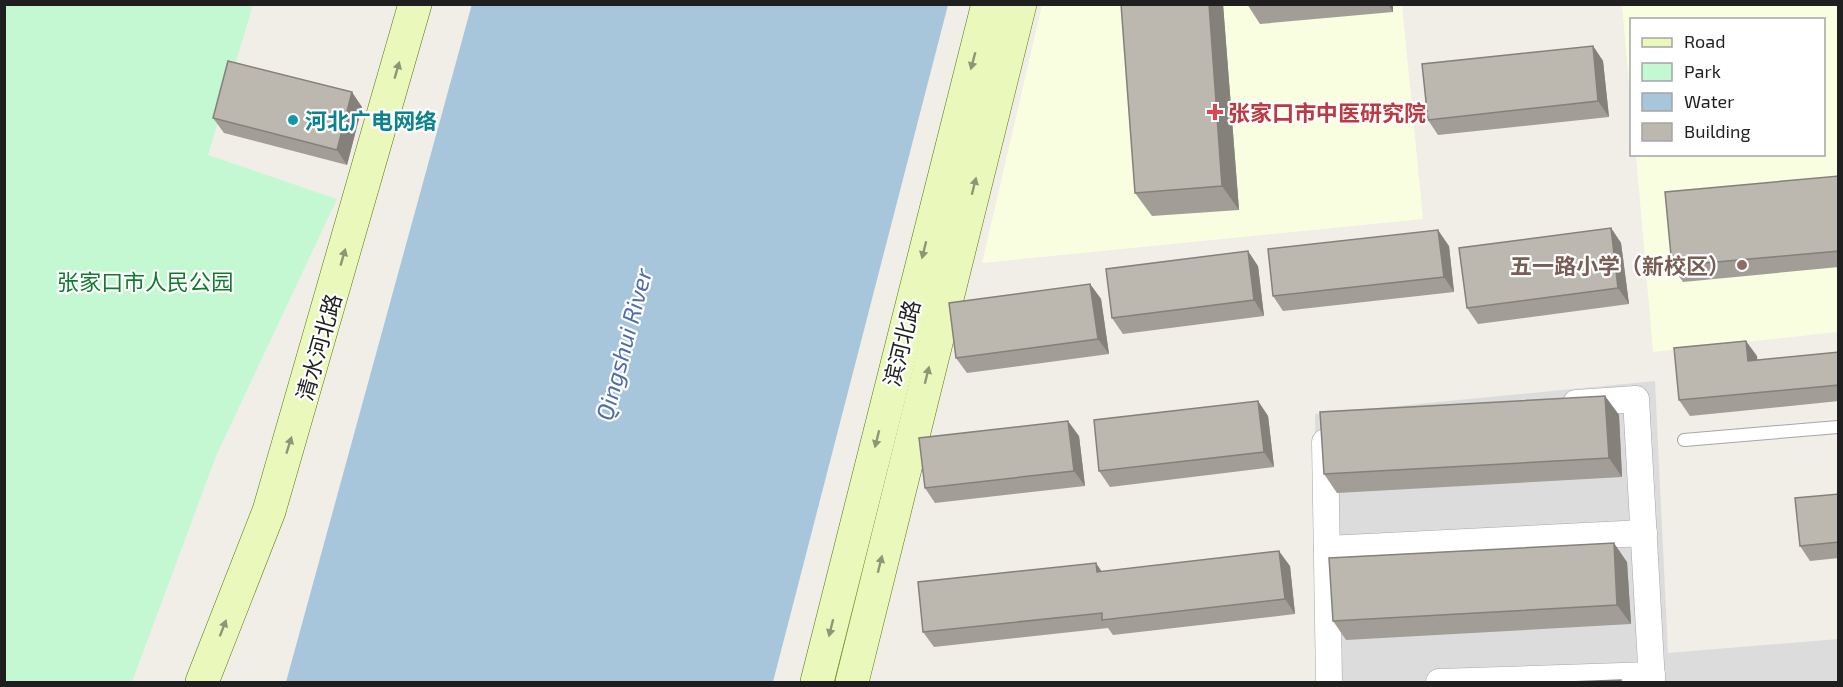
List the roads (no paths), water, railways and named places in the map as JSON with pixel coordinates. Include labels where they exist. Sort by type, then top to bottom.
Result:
[{"type":"main road","name":"清水河北路","points":[[202,682],[269,511],[415,4]]},
{"type":"main road","name":"滨河北路","points":[[817,682],[988,4]]},
{"type":"main road","name":"滨河北路","points":[[852,682],[1020,4]]},
{"type":"street","points":[[1439,682],[1652,679],[1636,399],[1555,405]]},
{"type":"street","points":[[1329,682],[1325,423],[1336,423]]},
{"type":"street","points":[[1327,549],[1644,533]]},
{"type":"lane","points":[[1684,440],[1839,427]]},
{"type":"water","name":"Qingshui River","points":[[472,4],[948,5],[773,682],[286,682]]},
{"type":"place","name":"张家口市中医研究院","points":[[1215,112]]},
{"type":"place","name":"河北广电网络","points":[[293,120]]},
{"type":"place","name":"五一路小学（新校区）","points":[[1742,265]]},
{"type":"park label","name":"张家口市人民公园","points":[[145,281]]}]
